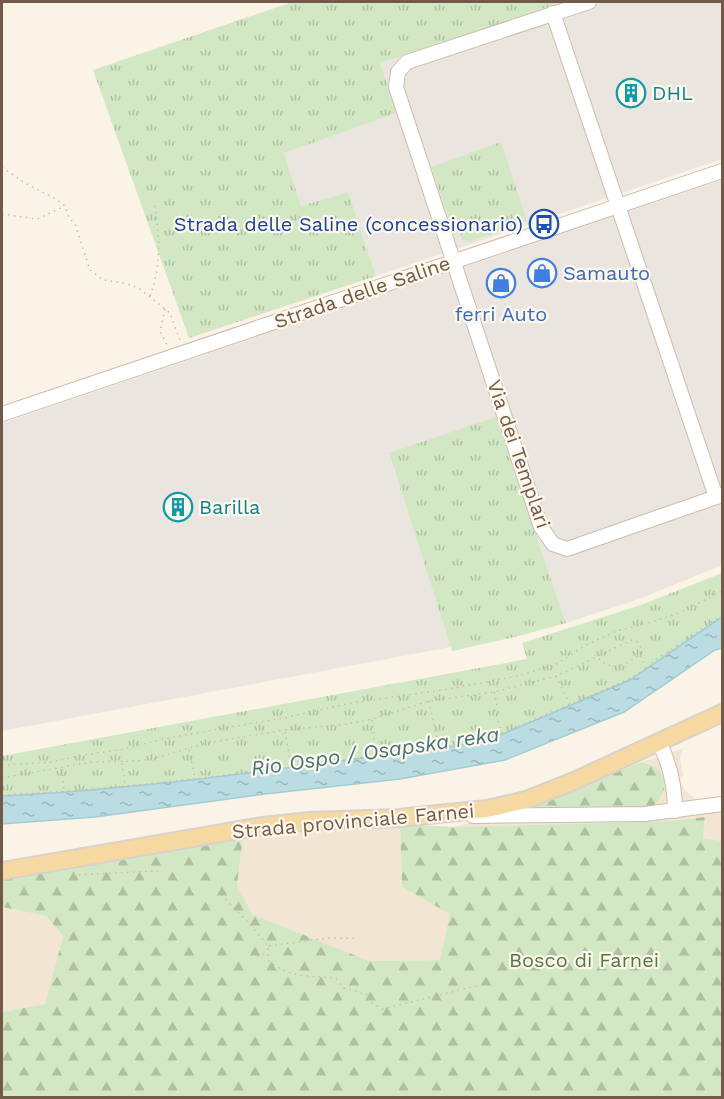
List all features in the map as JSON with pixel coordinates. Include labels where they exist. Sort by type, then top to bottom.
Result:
[{"type":"main road","name":"Strada provinciale Farnei","points":[[2,871],[262,826],[310,821],[440,815],[487,809],[526,800],[574,781],[723,713]]},
{"type":"street","name":"Via dei Templari","points":[[589,2],[407,62],[398,72],[396,87],[541,527],[553,544],[567,549],[719,496]]},
{"type":"street","points":[[553,14],[719,496]]},
{"type":"street","name":"Strada delle Saline","points":[[2,414],[723,171]]},
{"type":"street","points":[[659,742],[667,758],[675,789],[675,811]]},
{"type":"street","points":[[440,815],[527,817],[645,814],[723,804]]},
{"type":"path","points":[[2,167],[65,206],[69,218],[75,224],[90,270],[103,280],[140,289],[170,313],[184,352]]},
{"type":"path","points":[[149,296],[157,277],[159,245],[155,205]]},
{"type":"path","points":[[2,214],[37,219],[65,206]]},
{"type":"path","points":[[165,309],[160,331],[170,357]]},
{"type":"path","points":[[2,765],[52,762],[124,750],[167,738],[284,718],[351,703],[443,690],[518,676],[556,664],[586,645],[617,631],[679,613],[723,591]]},
{"type":"path","points":[[2,795],[125,786],[459,745],[503,733],[629,679],[723,615]]},
{"type":"path","points":[[2,778],[91,762],[122,762],[160,757],[206,743],[372,719],[429,701],[494,692],[556,676],[595,655],[632,640],[638,642],[641,648],[640,655],[646,668]]},
{"type":"path","points":[[595,655],[606,665],[613,667],[620,666],[640,655]]},
{"type":"path","points":[[556,676],[570,705]]},
{"type":"path","points":[[494,692],[497,704],[495,712],[503,733]]},
{"type":"path","points":[[429,701],[439,747]]},
{"type":"path","points":[[372,719],[376,755]]},
{"type":"path","points":[[285,730],[292,766]]},
{"type":"path","points":[[189,749],[195,778]]},
{"type":"path","points":[[122,762],[125,786]]},
{"type":"path","points":[[62,769],[64,792]]},
{"type":"path","points":[[73,875],[158,871]]},
{"type":"path","points":[[221,895],[268,946],[268,960],[274,966],[294,975],[336,978],[343,988],[353,989],[358,994],[371,995],[372,1003],[382,1009],[477,986]]},
{"type":"path","points":[[268,946],[328,938],[358,938]]},
{"type":"path","points":[[257,956],[268,953]]},
{"type":"shaded area","points":[[553,2],[722,2],[722,159],[376,276],[348,192],[301,206],[284,153],[396,113],[379,63],[554,5]]},
{"type":"shaded area","points":[[722,180],[722,565],[639,599],[566,623],[497,418],[389,454],[451,647],[2,731],[2,423]]},
{"type":"shaded area","points":[[684,748],[680,758],[683,775],[680,781],[684,789],[695,799],[703,802],[722,799],[722,841],[703,838],[705,817],[671,821],[453,827],[510,812],[661,798],[665,785],[662,773],[650,763],[641,762]]},
{"type":"shaded area","points":[[400,824],[402,887],[451,914],[440,960],[369,961],[252,914],[237,885],[243,837],[279,831]]},
{"type":"shaded area","points":[[2,907],[46,916],[63,935],[45,1004],[2,1012]]},
{"type":"green space","points":[[292,2],[553,2],[554,5],[380,63],[397,113],[284,153],[301,206],[348,192],[376,276],[189,338],[93,70]]},
{"type":"green space","points":[[501,142],[527,221],[468,242],[462,240],[459,228],[453,229],[431,167]]},
{"type":"green space","points":[[496,417],[566,623],[452,651],[389,453]]},
{"type":"green space","points":[[722,573],[722,617],[630,680],[503,734],[459,746],[231,775],[117,788],[2,796],[2,756],[527,659],[522,643],[641,605]]},
{"type":"green space","points":[[641,762],[658,769],[664,781],[662,795],[649,809],[510,812],[547,801]]},
{"type":"green space","name":"Bosco di Farnei","points":[[705,817],[703,838],[722,841],[722,1097],[2,1098],[2,1012],[45,1004],[63,936],[46,916],[2,907],[2,879],[243,837],[237,885],[252,914],[369,961],[440,960],[450,914],[402,887],[400,824],[453,827],[671,821]]},
{"type":"water","points":[[722,617],[722,648],[715,650],[624,712],[505,760],[400,779],[265,794],[95,817],[2,824],[2,796],[117,788],[231,775],[459,746],[503,734],[630,680]]},
{"type":"place","name":"DHL","points":[[631,93]]},
{"type":"place","name":"Strada delle Saline (concessionario)","points":[[544,224]]},
{"type":"place","name":"Samauto","points":[[542,273]]},
{"type":"place","name":"ferri Auto","points":[[501,283]]},
{"type":"place","name":"Barilla","points":[[178,507]]},
{"type":"water label","name":"Rio Ospo / Osapska reka","points":[[375,751]]}]
